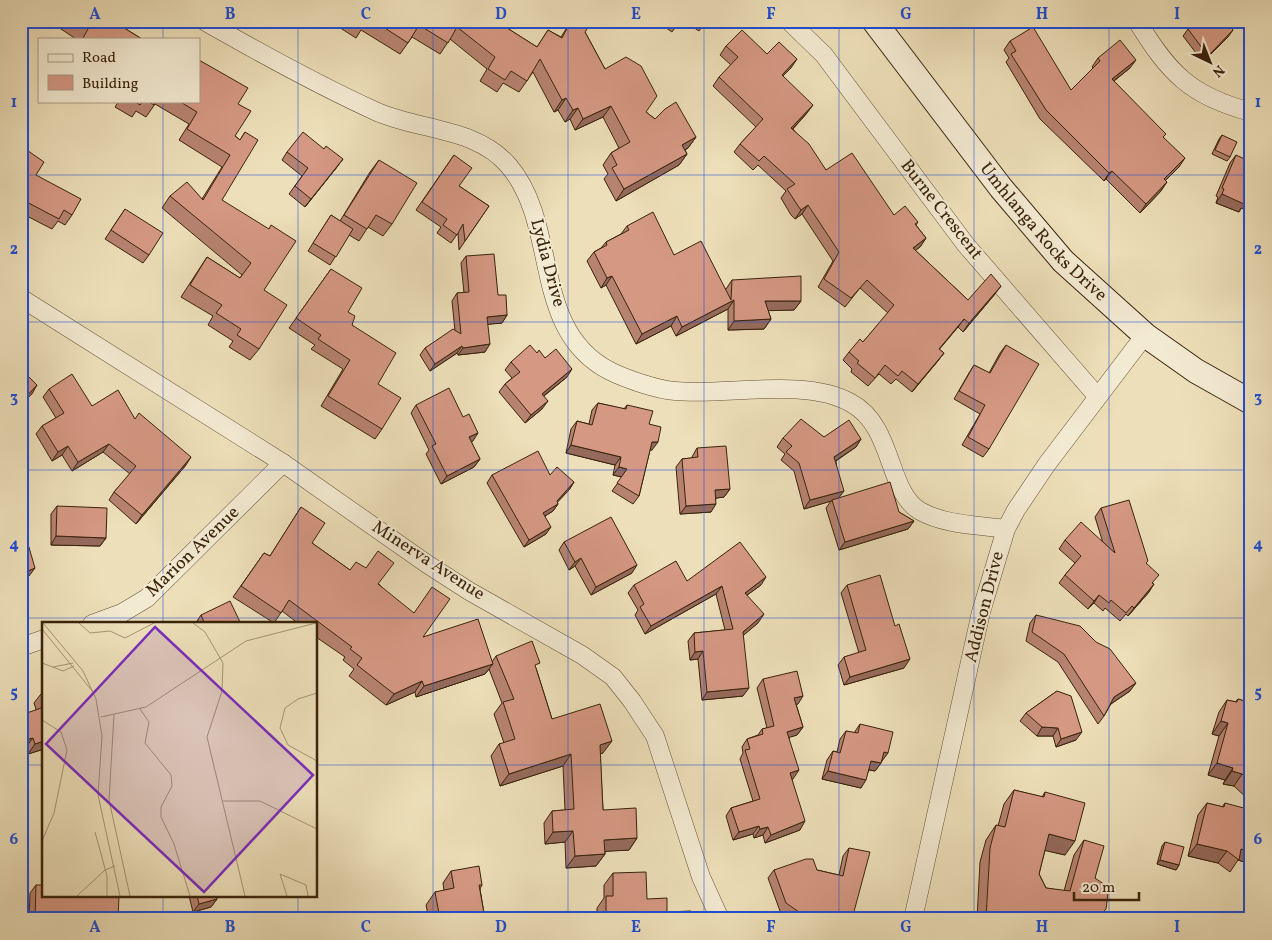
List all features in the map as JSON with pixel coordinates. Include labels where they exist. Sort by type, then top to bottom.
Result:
[{"type":"main road","name":"Umhlanga Rocks Drive","points":[[874,21],[1034,230],[1063,261],[1145,335],[1196,371],[1251,402]]},
{"type":"street","name":"Lydia Drive","points":[[204,21],[264,55],[379,113],[462,136],[489,148],[508,165],[526,190],[542,246],[552,294],[565,325],[584,353],[610,371],[673,391],[792,390],[830,394],[853,403],[876,427],[890,456],[899,484],[909,502],[918,510],[932,517],[1006,529]]},
{"type":"street","name":"Burne Crescent","points":[[789,21],[824,55],[966,245],[1097,396]]},
{"type":"street","points":[[1136,21],[1159,57],[1183,80],[1222,104],[1251,112]]},
{"type":"street","name":"Minerva Avenue","points":[[21,298],[283,462],[427,564],[469,591],[582,655],[613,677],[632,701],[655,736],[701,877],[720,919]]},
{"type":"street","name":"Addison Drive","points":[[913,919],[981,612],[1006,529],[1016,510],[1097,396],[1145,335]]},
{"type":"street","name":"Marion Avenue","points":[[97,622],[122,613],[147,598],[283,462]]},
{"type":"street","points":[[21,647],[42,641]]},
{"type":"building","points":[[21,21],[26,21],[21,29]]},
{"type":"building","points":[[76,21],[117,21],[116,23],[140,38],[83,38],[88,29]]},
{"type":"building","points":[[355,21],[367,21],[364,27]]},
{"type":"building","points":[[374,21],[496,21],[537,47],[548,30],[562,38],[571,21],[575,21],[587,29],[585,32],[605,69],[626,57],[641,66],[657,96],[646,112],[655,119],[676,102],[696,137],[682,145],[687,154],[624,189],[612,168],[617,165],[611,153],[630,142],[611,106],[583,119],[578,108],[573,110],[566,98],[562,100],[540,59],[527,81],[511,71],[505,80],[488,69],[495,57],[457,27],[448,43],[419,25],[408,43]]},
{"type":"building","points":[[1196,21],[1227,21],[1233,30],[1208,56],[1188,29]]},
{"type":"building","points":[[1033,27],[1071,90],[1100,61],[1098,58],[1120,40],[1136,60],[1112,79],[1166,134],[1163,137],[1185,158],[1164,179],[1167,182],[1146,204],[1112,171],[1109,173],[1046,110],[1011,54],[1016,51],[1010,41]]},
{"type":"building","points":[[742,30],[767,54],[779,42],[797,59],[782,75],[813,105],[791,128],[809,144],[826,170],[852,153],[894,215],[905,206],[918,222],[915,224],[926,238],[913,248],[968,300],[991,274],[1001,286],[969,323],[964,319],[939,349],[944,353],[918,384],[902,371],[898,376],[885,365],[875,378],[857,363],[859,361],[849,352],[860,339],[863,342],[894,305],[867,280],[851,298],[824,279],[839,252],[808,205],[801,210],[787,189],[795,184],[764,156],[759,161],[740,144],[763,119],[719,77],[738,57],[726,46]]},
{"type":"building","points":[[200,61],[248,88],[238,104],[251,111],[235,136],[240,140],[245,132],[258,140],[222,200],[269,229],[271,225],[296,241],[264,290],[287,305],[259,349],[237,335],[241,329],[216,313],[222,305],[190,285],[207,257],[240,278],[251,263],[170,196],[187,182],[203,200],[230,155],[187,129],[197,112],[181,102],[200,102]]},
{"type":"building","points":[[303,132],[324,149],[326,146],[343,159],[311,199],[295,186],[308,168],[287,152]]},
{"type":"building","points":[[1222,135],[1237,142],[1230,157],[1215,150]]},
{"type":"building","points":[[21,146],[44,162],[36,175],[81,199],[72,215],[64,210],[59,219],[21,199]]},
{"type":"building","points":[[454,155],[472,168],[459,186],[489,206],[465,241],[463,224],[457,235],[443,225],[447,219],[422,202]]},
{"type":"building","points":[[1236,155],[1251,162],[1251,201],[1246,199],[1244,204],[1222,194],[1224,189],[1222,188]]},
{"type":"building","points":[[379,160],[417,183],[392,224],[376,215],[367,229],[344,215]]},
{"type":"building","points":[[125,209],[163,233],[149,255],[111,230]]},
{"type":"building","points":[[653,212],[674,255],[701,241],[731,300],[732,280],[801,276],[801,301],[765,301],[771,319],[734,321],[734,300],[682,327],[677,316],[642,334],[612,276],[607,278],[594,252],[607,245],[606,242],[629,230],[627,226]]},
{"type":"building","points":[[331,215],[353,229],[336,257],[313,243]]},
{"type":"building","points":[[494,254],[498,295],[506,295],[507,315],[487,317],[490,344],[463,348],[462,346],[435,364],[425,348],[453,329],[461,334],[457,293],[469,292],[466,256]]},
{"type":"building","points":[[331,269],[362,288],[348,312],[355,316],[352,325],[396,353],[378,384],[401,398],[382,429],[328,396],[350,360],[318,339],[321,335],[296,318]]},
{"type":"building","points":[[530,345],[537,353],[539,350],[545,358],[556,349],[572,369],[542,394],[548,401],[531,415],[505,384],[520,372],[511,362]]},
{"type":"building","points":[[1006,345],[1039,364],[989,449],[968,437],[985,405],[959,391],[974,365],[990,373]]},
{"type":"building","points":[[21,369],[37,385],[21,402]]},
{"type":"building","points":[[72,374],[92,406],[118,390],[135,419],[139,413],[191,457],[142,515],[114,492],[136,466],[109,444],[78,462],[68,446],[58,452],[42,426],[64,413],[49,389]]},
{"type":"building","points":[[449,388],[463,417],[469,414],[478,433],[469,437],[480,459],[447,476],[432,446],[436,444],[416,405]]},
{"type":"building","points":[[598,403],[626,409],[627,405],[653,411],[649,424],[661,427],[658,442],[652,442],[639,496],[617,483],[627,469],[619,467],[621,457],[571,445],[577,421],[592,425]]},
{"type":"building","points":[[801,419],[824,437],[849,420],[861,439],[834,457],[844,491],[810,500],[799,463],[786,452],[792,446],[783,438]]},
{"type":"building","points":[[726,446],[730,489],[715,490],[716,504],[686,506],[682,459],[698,457],[697,448]]},
{"type":"building","points":[[538,451],[550,475],[557,467],[574,482],[557,501],[558,504],[543,513],[551,527],[529,540],[492,475]]},
{"type":"building","points":[[890,482],[899,512],[914,521],[845,542],[832,500]]},
{"type":"building","points":[[1129,500],[1148,561],[1146,563],[1159,575],[1134,608],[1132,606],[1126,613],[1111,600],[1109,603],[1099,595],[1094,601],[1065,575],[1081,556],[1065,540],[1081,522],[1115,553],[1101,508]]},
{"type":"building","points":[[57,506],[107,508],[106,538],[56,536]]},
{"type":"building","points":[[301,507],[325,523],[312,543],[350,570],[356,562],[366,568],[378,551],[394,563],[378,584],[414,613],[432,587],[450,599],[423,637],[478,619],[493,664],[424,686],[422,681],[394,694],[357,665],[362,658],[350,649],[352,647],[289,600],[281,613],[241,586],[264,553],[270,556]]},
{"type":"building","points":[[611,517],[637,565],[596,587],[581,558],[575,562],[564,542]]},
{"type":"building","points":[[23,527],[35,568],[21,574],[21,528]]},
{"type":"building","points":[[740,542],[766,577],[745,593],[764,614],[743,632],[749,688],[707,692],[703,651],[695,652],[694,633],[733,629],[722,586],[651,626],[640,607],[644,604],[634,585],[676,561],[687,581]]},
{"type":"building","points":[[880,575],[895,626],[899,624],[910,659],[850,677],[844,657],[866,650],[847,585]]},
{"type":"building","points":[[230,601],[240,622],[204,622],[201,615]]},
{"type":"building","points":[[1036,615],[1080,626],[1096,642],[1110,649],[1136,683],[1114,697],[1104,716],[1064,654],[1032,632]]},
{"type":"building","points":[[532,641],[540,663],[535,665],[552,719],[600,704],[612,741],[600,745],[603,810],[636,808],[637,838],[604,840],[605,854],[575,856],[573,831],[553,832],[552,811],[574,809],[571,754],[509,774],[499,744],[515,739],[503,702],[514,699],[496,656]]},
{"type":"building","points":[[797,671],[803,696],[794,698],[803,727],[787,732],[799,770],[790,773],[805,821],[771,835],[768,827],[760,829],[759,826],[739,832],[731,808],[760,799],[745,750],[750,749],[747,739],[763,734],[762,729],[774,726],[763,679]]},
{"type":"building","points":[[1057,691],[1071,696],[1082,732],[1061,739],[1058,728],[1042,727],[1026,713]]},
{"type":"building","points":[[1238,699],[1251,703],[1251,782],[1242,774],[1232,771],[1233,768],[1217,763],[1228,723],[1221,721],[1227,700],[1237,702]]},
{"type":"building","points":[[42,708],[42,742],[35,744],[33,738],[21,741],[21,715]]},
{"type":"building","points":[[860,724],[893,732],[888,753],[884,752],[881,763],[871,761],[866,780],[828,771],[833,751],[840,753],[846,731],[858,733]]},
{"type":"building","points":[[1014,790],[1044,797],[1045,792],[1085,803],[1075,841],[1049,834],[1039,874],[1046,888],[1070,891],[1084,840],[1104,846],[1095,878],[1105,885],[1108,893],[1106,909],[1097,919],[986,919],[990,848],[996,825],[1005,827]]},
{"type":"building","points":[[1207,803],[1224,807],[1225,803],[1251,810],[1251,849],[1244,847],[1244,850],[1241,849],[1239,860],[1227,851],[1197,844]]},
{"type":"building","points":[[1165,842],[1184,847],[1179,865],[1160,860]]},
{"type":"building","points":[[849,848],[870,852],[852,919],[809,919],[786,903],[774,870],[806,859],[813,859],[817,870],[843,876]]},
{"type":"building","points":[[479,866],[482,885],[479,885],[485,919],[440,919],[435,892],[454,888],[451,871]]},
{"type":"building","points":[[646,872],[647,899],[667,898],[667,912],[691,911],[691,919],[595,919],[595,917],[606,917],[606,896],[613,896],[613,873]]},
{"type":"building","points":[[36,885],[42,885],[42,898],[119,898],[118,919],[63,916],[63,919],[35,919]]},
{"type":"building","points":[[198,898],[217,899],[199,904]]},
{"type":"building","points":[[21,910],[27,919],[21,919]]}]
